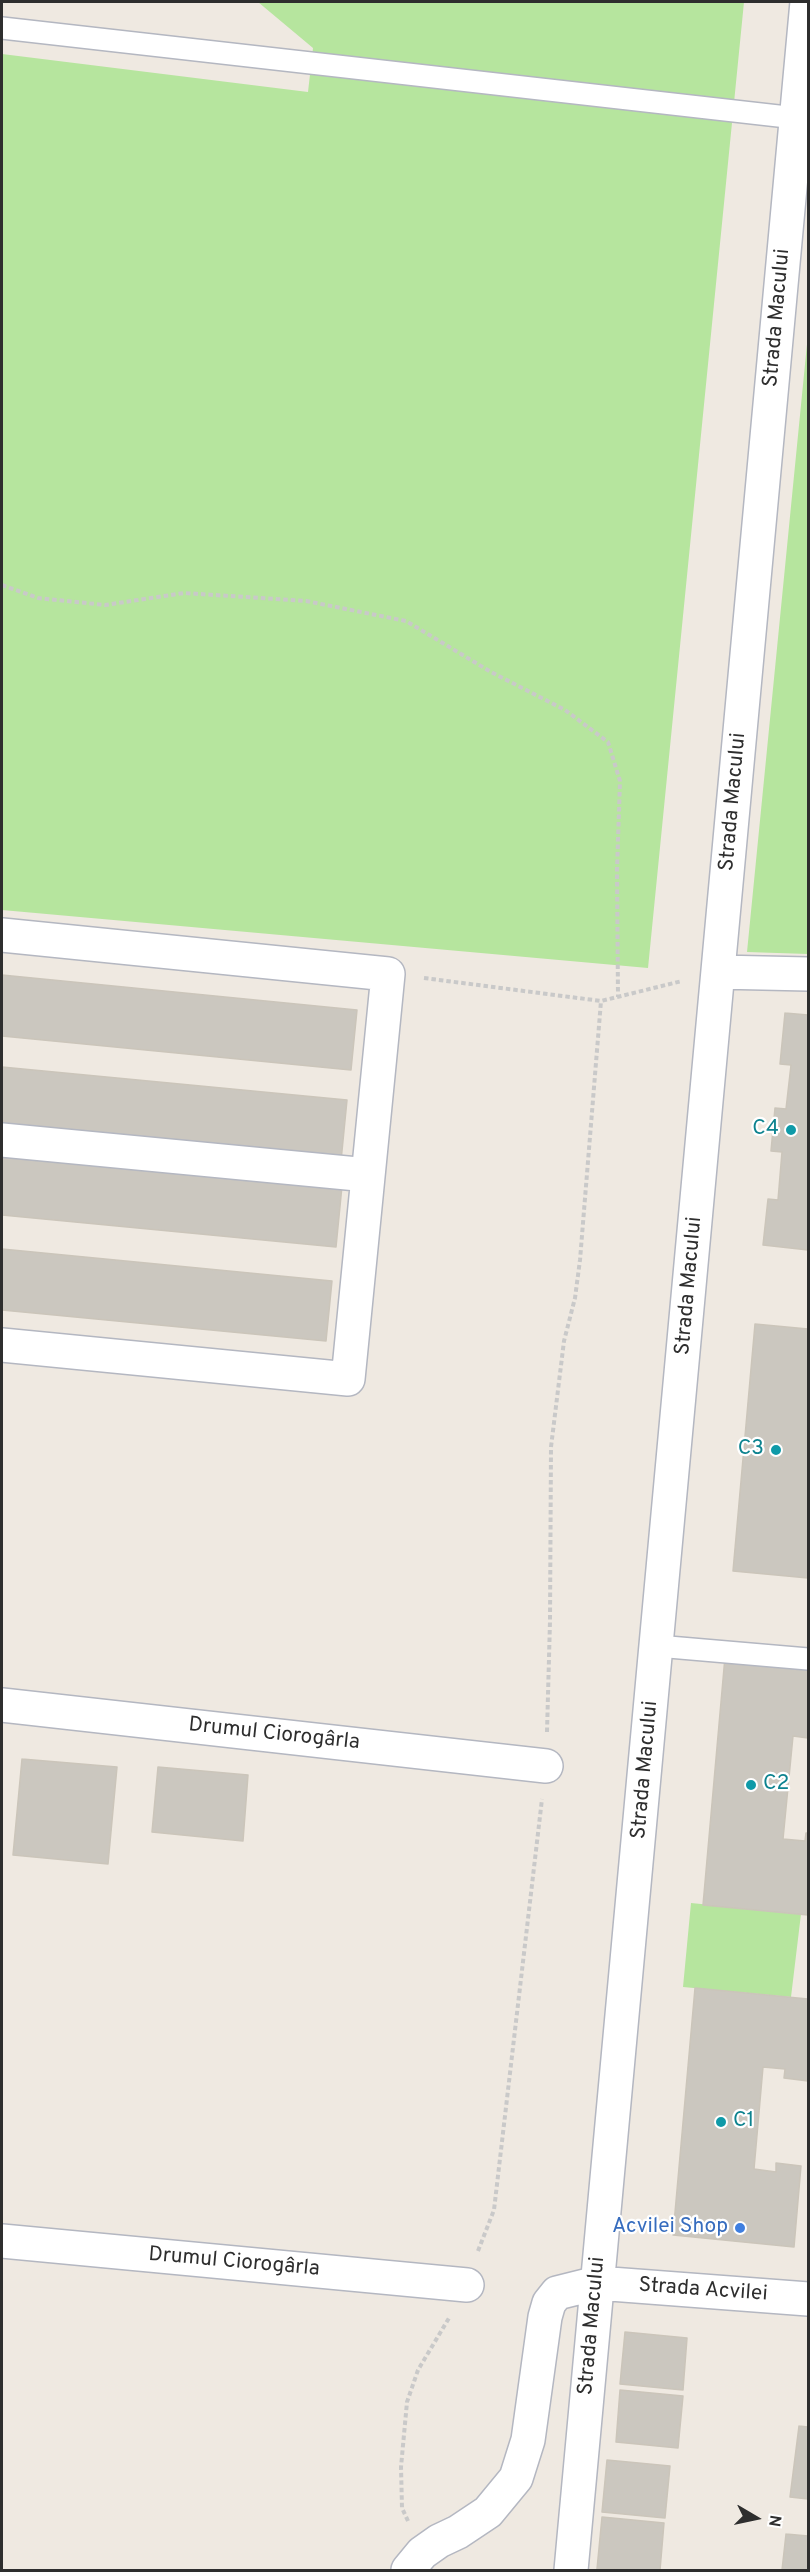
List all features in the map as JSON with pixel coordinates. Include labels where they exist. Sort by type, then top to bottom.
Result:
[{"type":"street","name":"Strada Macului","points":[[571,2571],[807,2]]},
{"type":"street","points":[[2,935],[388,974],[348,1379],[2,1345]]},
{"type":"street","points":[[718,972],[808,974]]},
{"type":"street","points":[[2,1140],[368,1175]]},
{"type":"street","name":"Drumul Ciorogârla","points":[[2,1705],[546,1766]]},
{"type":"street","name":"Drumul Ciorogârla","points":[[2,2241],[467,2285]]},
{"type":"street","points":[[408,2571],[422,2553],[488,2512],[516,2478],[528,2440],[549,2303],[556,2293],[597,2283]]},
{"type":"street","name":"Strada Acvilei","points":[[597,2283],[808,2299]]},
{"type":"lane","points":[[2,28],[796,118]]},
{"type":"lane","points":[[657,1646],[808,1659]]},
{"type":"path","points":[[2,585],[38,598],[105,605],[184,593],[306,601],[406,621],[491,672],[565,710],[608,742],[620,781],[617,870],[618,997]]},
{"type":"path","points":[[388,974],[601,1001],[718,972]]},
{"type":"green space","points":[[258,2],[744,2],[648,968],[2,910],[2,54],[308,92],[313,48]]},
{"type":"green space","points":[[808,334],[808,954],[747,952]]},
{"type":"green space","points":[[691,1903],[801,1914],[791,1997],[683,1987]]},
{"type":"building","points":[[2,975],[357,1010],[351,1070],[2,1036]]},
{"type":"building","name":"C4","points":[[785,1013],[808,1015],[808,1250],[763,1245],[768,1199],[778,1200],[782,1152],[771,1151],[775,1108],[786,1109],[791,1065],[780,1064]]},
{"type":"building","points":[[2,1067],[347,1100],[341,1161],[2,1128]]},
{"type":"building","points":[[2,1154],[342,1186],[336,1247],[2,1215]]},
{"type":"building","points":[[2,1249],[332,1281],[326,1341],[2,1310]]},
{"type":"building","name":"C3","points":[[755,1324],[808,1329],[808,1578],[733,1571]]},
{"type":"building","name":"C2","points":[[725,1657],[808,1666],[808,1738],[793,1736],[783,1839],[805,1841],[806,1833],[808,1833],[808,1915],[703,1905]]},
{"type":"building","points":[[22,1759],[117,1767],[108,1864],[13,1855]]},
{"type":"building","points":[[158,1767],[248,1775],[243,1841],[152,1832]]},
{"type":"building","name":"C1","points":[[695,1988],[808,1999],[808,2081],[784,2078],[785,2069],[763,2067],[754,2169],[776,2172],[776,2163],[801,2166],[794,2247],[673,2235]]},
{"type":"building","points":[[625,2332],[687,2338],[683,2390],[620,2384]]},
{"type":"building","points":[[620,2390],[683,2396],[678,2448],[616,2442]]},
{"type":"building","points":[[799,2426],[808,2427],[808,2499],[790,2497]]},
{"type":"building","points":[[607,2460],[670,2466],[665,2518],[602,2512]]},
{"type":"building","points":[[602,2517],[664,2523],[660,2570],[597,2569]]},
{"type":"building","points":[[786,2534],[808,2536],[808,2570],[782,2570]]},
{"type":"place","name":"C4","points":[[791,1130]]},
{"type":"place","name":"C3","points":[[776,1450]]},
{"type":"place","name":"C2","points":[[751,1785]]},
{"type":"place","name":"C1","points":[[721,2122]]},
{"type":"place","name":"Acvilei Shop","points":[[740,2228]]}]
